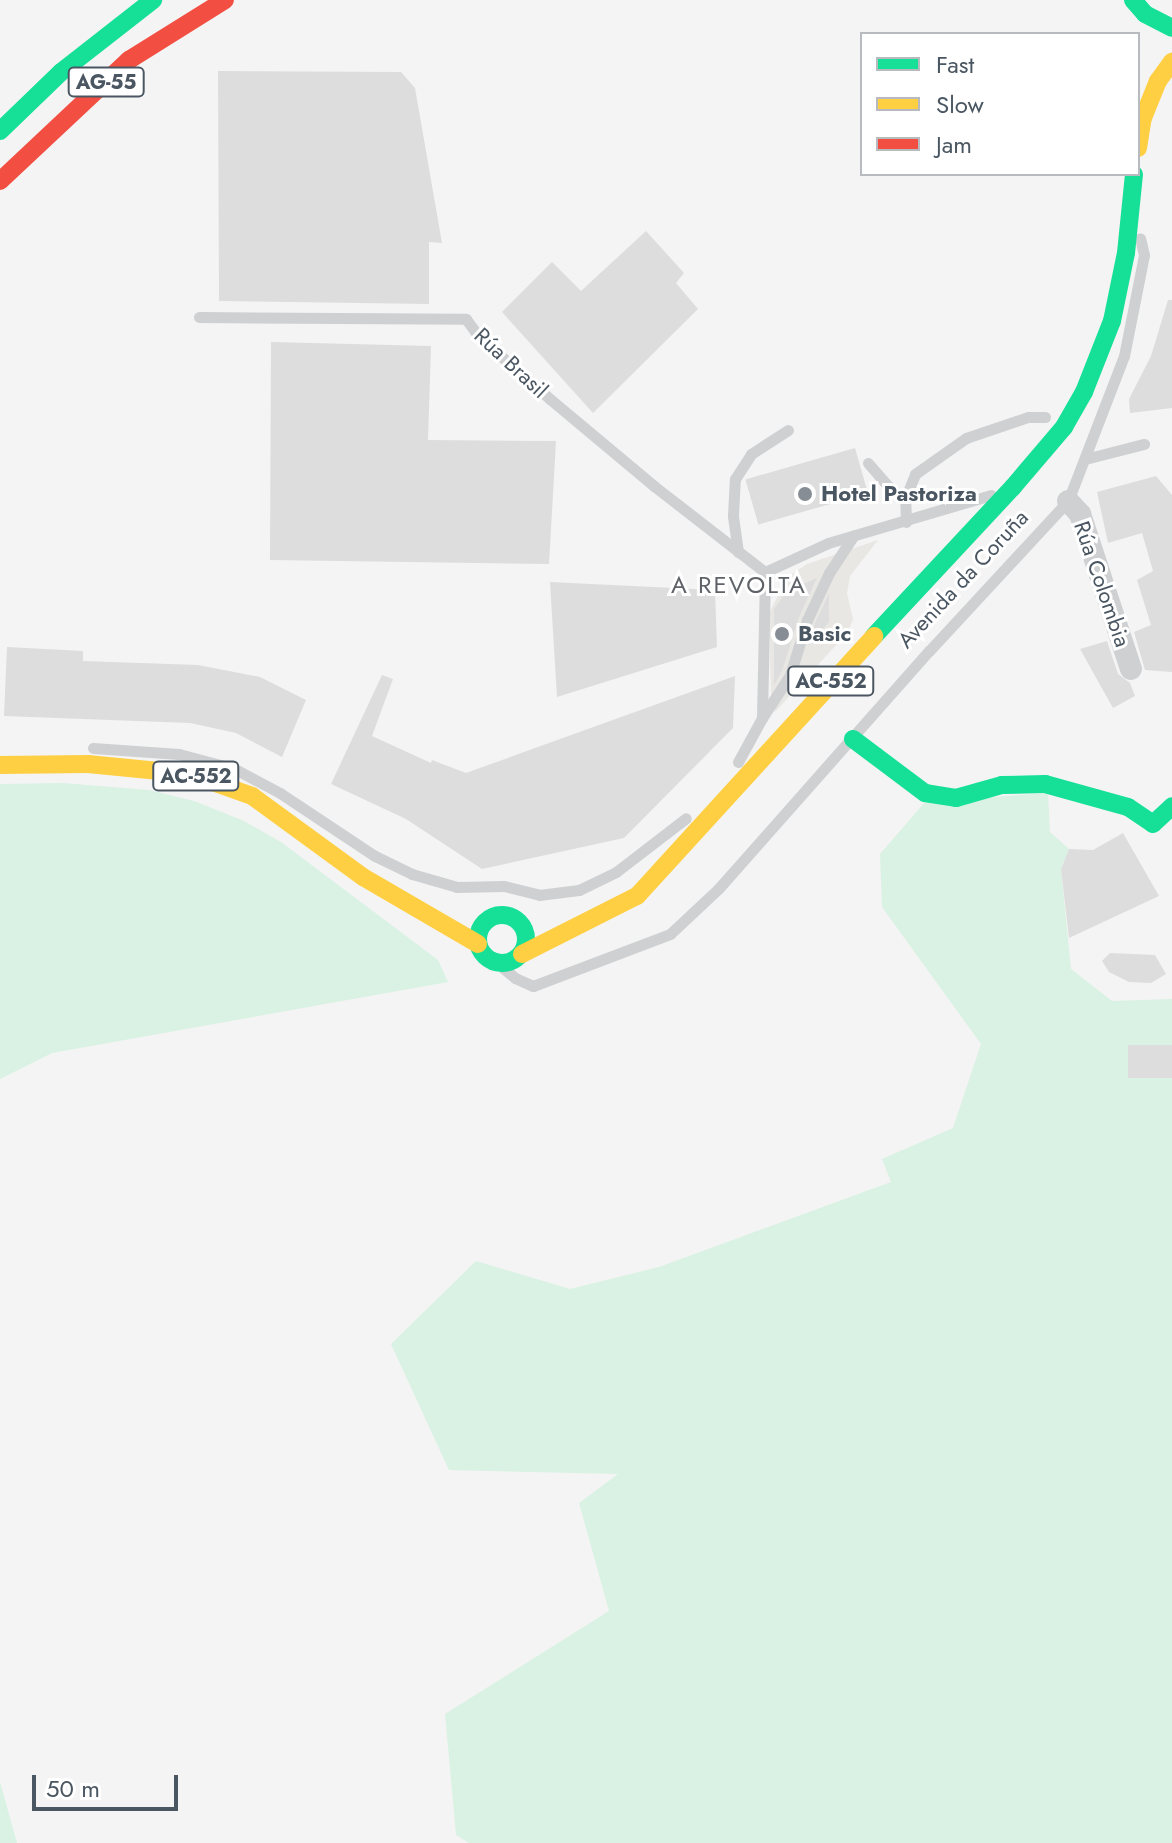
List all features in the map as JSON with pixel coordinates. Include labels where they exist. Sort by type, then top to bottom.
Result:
[{"type":"main road","name":"AG-55","points":[[0,131],[61,72],[153,0]]},
{"type":"main road","name":"AG-55","points":[[0,181],[129,60],[225,0]]},
{"type":"main road","points":[[1132,23],[1133,0]]},
{"type":"main road","points":[[1133,0],[1145,14],[1172,28]]},
{"type":"main road","points":[[1140,136],[1143,118],[1158,81],[1172,62]]},
{"type":"main road","name":"AC-552","points":[[1130,201],[1131,176]]},
{"type":"main road","name":"Avenida da Coruña","points":[[522,954],[637,896],[1013,487],[1064,427],[1084,392],[1112,321],[1126,253],[1130,201]]},
{"type":"main road","points":[[853,739],[925,793],[956,798],[1002,785],[1045,784],[1128,807],[1153,824],[1172,806]]},
{"type":"main road","name":"AC-552","points":[[0,765],[88,764],[190,774],[252,796],[363,877],[478,944],[486,957],[496,962],[510,962],[522,954]]},
{"type":"main road","name":"AC-552","points":[[363,877],[472,916],[509,916],[523,927],[637,896]]},
{"type":"main road","points":[[472,916],[479,933],[478,944]]},
{"type":"main road","points":[[522,954],[526,943],[523,927]]},
{"type":"street","name":"Rúa Colombia","points":[[1068,501],[1080,514],[1131,669]]},
{"type":"lane","name":"Avenida da Coruña","points":[[496,962],[515,978],[533,986],[670,934],[719,888],[929,651],[1068,501],[1124,356],[1144,255],[1130,201]]},
{"type":"lane","name":"Rúa Brasil","points":[[199,317],[466,319],[479,337],[550,399],[765,572]]},
{"type":"lane","points":[[906,522],[905,499],[915,474],[966,438],[1028,417],[1045,417]]},
{"type":"lane","points":[[738,552],[733,515],[735,479],[751,454],[788,430]]},
{"type":"lane","points":[[1085,459],[1144,444]]},
{"type":"lane","points":[[868,463],[888,486],[905,499]]},
{"type":"lane","name":"Avenida da Coruña","points":[[652,877],[736,766],[762,718],[765,572],[793,557],[854,535],[906,522],[1013,487]]},
{"type":"lane","points":[[762,718],[790,675],[807,620],[829,573],[854,535]]},
{"type":"lane","points":[[76,748],[179,754],[235,769],[280,793],[375,856],[412,874],[457,887],[504,886],[539,895],[579,890],[616,872],[698,807]]},
{"type":"lane","name":"Avenida da Coruña","points":[[727,777],[736,766]]},
{"type":"lane","points":[[708,799],[717,788]]},
{"type":"shaded area","points":[[878,540],[850,576],[847,593],[853,619],[848,632],[775,712],[771,695],[769,614],[786,578],[807,564]]},
{"type":"green space","points":[[63,783],[149,790],[194,801],[242,820],[281,842],[438,960],[448,982],[52,1053],[0,1079],[0,784]]},
{"type":"green space","points":[[1048,793],[1050,832],[1069,849],[1061,869],[1071,969],[1112,1001],[1172,999],[1172,1843],[469,1843],[456,1835],[445,1714],[609,1611],[579,1503],[618,1474],[449,1470],[391,1344],[476,1261],[570,1289],[659,1267],[891,1182],[882,1159],[953,1128],[981,1044],[882,907],[880,854],[925,802]]},
{"type":"green space","points":[[0,1782],[17,1843],[0,1843]]},
{"type":"building","points":[[218,71],[401,72],[415,88],[442,243],[429,242],[429,304],[219,301]]},
{"type":"building","points":[[646,231],[684,273],[676,283],[698,309],[593,413],[502,312],[552,262],[581,291]]},
{"type":"building","points":[[1168,300],[1172,300],[1172,408],[1130,413],[1129,399],[1151,356]]},
{"type":"building","points":[[271,342],[431,346],[428,440],[556,441],[549,564],[270,560]]},
{"type":"building","name":"Hotel Pastoriza","points":[[855,448],[868,493],[758,525],[745,479]]},
{"type":"building","points":[[1156,476],[1172,495],[1172,672],[1145,670],[1134,632],[1151,625],[1137,580],[1153,571],[1142,533],[1108,543],[1097,492]]},
{"type":"building","points":[[817,578],[774,685],[774,609],[788,590]]},
{"type":"building","points":[[550,582],[715,590],[717,647],[557,697]]},
{"type":"building","points":[[829,594],[829,622],[808,646],[815,623]]},
{"type":"building","points":[[1107,641],[1118,674],[1130,683],[1135,696],[1113,708],[1080,649]]},
{"type":"building","points":[[7,647],[83,651],[83,661],[198,665],[260,677],[306,700],[282,757],[236,733],[190,723],[4,716]]},
{"type":"building","points":[[382,675],[393,679],[372,736],[431,763],[432,760],[466,773],[735,676],[733,728],[624,838],[482,869],[406,819],[331,784]]},
{"type":"building","points":[[1123,833],[1159,896],[1069,938],[1061,869],[1069,849],[1093,850]]},
{"type":"building","points":[[1110,953],[1155,955],[1166,974],[1151,983],[1129,982],[1109,972],[1102,961]]},
{"type":"building","points":[[1128,1045],[1172,1045],[1172,1078],[1128,1078]]},
{"type":"traffic: fast","points":[[0,131],[61,72],[153,0]]},
{"type":"traffic: fast","points":[[1133,0],[1145,14],[1172,28]]},
{"type":"traffic: fast","points":[[874,636],[1013,487],[1064,427],[1084,392],[1112,321],[1126,253],[1134,176]]},
{"type":"traffic: fast","points":[[853,739],[925,793],[956,798],[1002,785],[1045,784],[1128,807],[1153,824],[1172,806]]},
{"type":"traffic: fast","points":[[502,915],[519,922],[526,939],[519,956],[502,963],[485,956],[478,939],[485,922],[502,915]]},
{"type":"traffic: slow","points":[[1140,136],[1143,118],[1158,81],[1172,62]]},
{"type":"traffic: slow","points":[[522,954],[637,896],[874,636]]},
{"type":"traffic: slow","points":[[0,765],[88,764],[190,774],[252,796],[363,877],[478,944]]},
{"type":"traffic: jam","points":[[0,181],[129,60],[225,0]]},
{"type":"place","name":"Hotel Pastoriza","points":[[805,494]]},
{"type":"place","name":"Basic","points":[[782,634]]},
{"type":"district","name":"A REVOLTA","points":[[739,585]]}]
